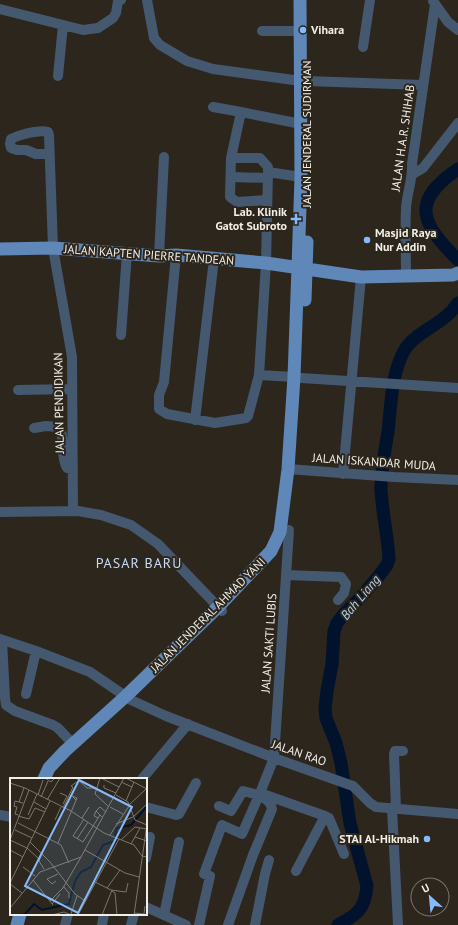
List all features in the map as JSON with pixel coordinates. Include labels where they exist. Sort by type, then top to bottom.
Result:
[{"type":"main road","name":"JALAN JENDERAL SUDIRMAN","points":[[300,0],[300,31],[304,81],[303,268]]},
{"type":"main road","name":"JALAN JENDERAL SUDIRMAN","points":[[303,268],[301,124],[308,0]]},
{"type":"main road","name":"JALAN KAPTEN PIERRE TANDEAN","points":[[0,248],[53,248],[266,263],[361,277],[406,277],[456,274]]},
{"type":"main road","name":"JALAN JENDERAL AHMAD YANI","points":[[53,778],[56,772],[69,757],[128,698],[220,609],[269,566],[279,554],[286,542],[289,530],[303,268]]},
{"type":"main road","name":"JALAN JENDERAL AHMAD YANI","points":[[220,609],[271,551],[278,540],[292,470]]},
{"type":"main road","name":"JALAN JENDERAL AHMAD YANI","points":[[44,778],[49,768],[73,744],[128,698]]},
{"type":"main road","points":[[12,925],[14,915]]},
{"type":"main road","points":[[17,925],[20,915]]},
{"type":"street","points":[[0,9],[83,30],[98,28],[113,18],[116,13],[119,0]]},
{"type":"street","points":[[147,0],[154,38],[160,45],[187,61],[213,69],[304,81],[423,85]]},
{"type":"street","points":[[363,47],[370,0]]},
{"type":"street","points":[[434,2],[448,22],[458,30]]},
{"type":"street","name":"JALAN H.A.R. SHIHAB","points":[[406,277],[406,207],[410,181],[413,174],[412,164],[434,2]]},
{"type":"street","points":[[58,76],[63,25]]},
{"type":"street","points":[[262,31],[300,31]]},
{"type":"street","points":[[213,107],[301,124]]},
{"type":"street","points":[[241,112],[232,158],[230,197],[237,202],[267,200]]},
{"type":"street","points":[[413,174],[423,168],[458,123]]},
{"type":"street","name":"JALAN PENDIDIKAN","points":[[49,154],[36,154],[26,150],[11,148],[11,139],[46,130],[49,135],[53,248],[72,356],[71,389],[73,511]]},
{"type":"street","points":[[159,256],[164,157]]},
{"type":"street","points":[[176,256],[164,382],[159,395],[159,409],[167,414],[215,423],[246,418],[248,416],[259,375],[266,263],[268,168],[260,158],[232,158]]},
{"type":"street","points":[[231,177],[268,175],[301,177]]},
{"type":"street","points":[[121,335],[127,253]]},
{"type":"street","points":[[195,420],[214,259]]},
{"type":"street","points":[[342,474],[361,277]]},
{"type":"street","points":[[259,375],[458,388]]},
{"type":"street","points":[[18,390],[71,389]]},
{"type":"street","points":[[34,428],[46,426],[58,427],[62,432],[64,463],[67,468],[73,469]]},
{"type":"street","name":"JALAN ISKANDAR MUDA","points":[[292,470],[458,480]]},
{"type":"street","points":[[0,512],[73,511],[100,515],[131,525],[158,544],[220,609]]},
{"type":"street","name":"JALAN SAKTI LUBIS","points":[[199,925],[210,876],[204,874],[222,825],[242,834],[260,795],[274,758],[289,530]]},
{"type":"street","points":[[286,575],[342,577],[346,584],[344,593],[338,600]]},
{"type":"street","points":[[1,639],[2,688],[6,705],[15,711],[53,725],[58,728],[73,744]]},
{"type":"street","name":"JALAN RAO","points":[[1,639],[90,672],[128,698],[188,724],[274,758],[353,786],[370,804],[376,807],[458,814]]},
{"type":"street","points":[[26,694],[36,651]]},
{"type":"street","points":[[143,778],[188,724]]},
{"type":"street","points":[[398,925],[394,809],[394,754],[395,752],[403,751]]},
{"type":"street","points":[[147,807],[176,815],[179,814],[196,783]]},
{"type":"street","points":[[219,806],[231,811],[243,791],[325,816],[332,822],[344,854]]},
{"type":"street","points":[[228,925],[253,855],[272,809],[270,801],[260,795]]},
{"type":"street","points":[[0,815],[10,817]]},
{"type":"street","points":[[296,871],[325,816]]},
{"type":"street","points":[[147,853],[150,837]]},
{"type":"street","points":[[167,919],[180,842]]},
{"type":"street","points":[[255,925],[269,860]]},
{"type":"street","points":[[147,908],[167,919],[186,925]]},
{"type":"street","points":[[65,925],[68,915]]},
{"type":"street","points":[[102,925],[104,915]]},
{"type":"street","points":[[131,925],[134,915]]},
{"type":"waterway","name":"Bah Liang","points":[[458,169],[442,181],[432,192],[427,203],[426,213],[429,224],[436,235],[458,260]]},
{"type":"waterway","name":"Bah Liang","points":[[338,925],[351,918],[362,906],[367,886],[350,823],[341,763],[336,743],[326,718],[325,709],[332,664],[334,631],[337,623],[378,577],[387,565],[389,559],[381,482],[392,390],[396,370],[404,351],[409,344],[415,338],[445,317],[458,303]]},
{"type":"place","name":"Vihara","points":[[303,30]]},
{"type":"place","name":"Lab. Klinik Gatot Subroto","points":[[296,219]]},
{"type":"place","name":"Masjid Raya Nur Addin","points":[[367,240]]},
{"type":"place","name":"STAI Al-Hikmah","points":[[427,839]]},
{"type":"district","name":"PASAR BARU","points":[[139,563]]}]
